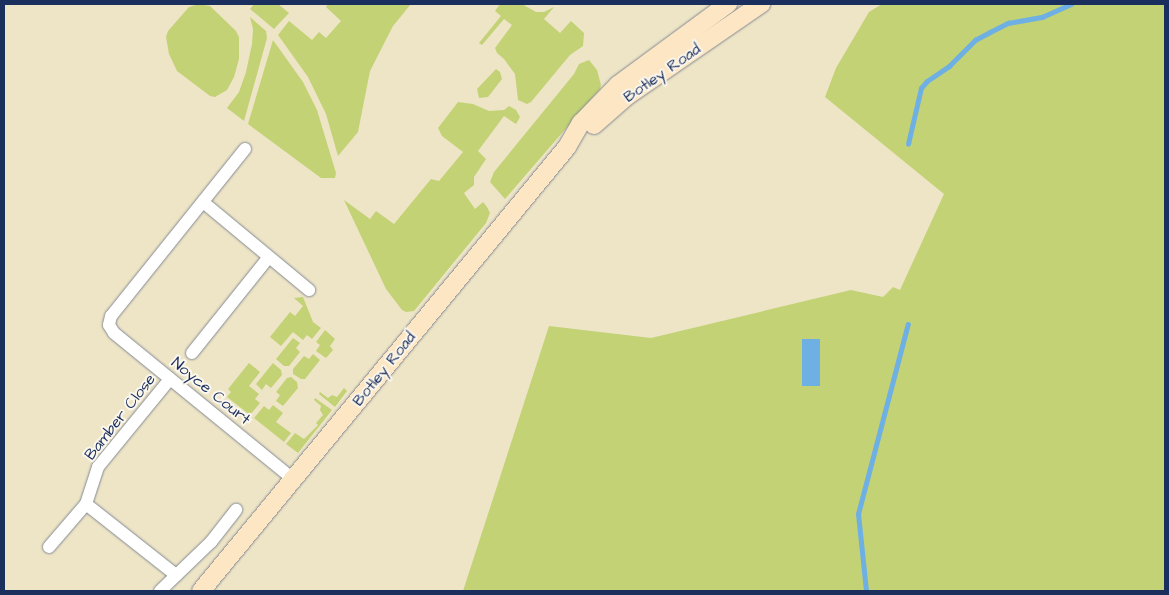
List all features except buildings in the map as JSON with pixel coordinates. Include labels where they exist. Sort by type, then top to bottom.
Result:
[{"type":"main road","name":"Botley Road","points":[[201,591],[566,147],[581,123],[618,85],[728,4]]},
{"type":"main road","name":"Botley Road","points":[[566,147],[627,96],[761,4]]},
{"type":"street","points":[[245,150],[203,202],[258,246],[268,258],[309,290]]},
{"type":"street","name":"Noyce Court","points":[[203,202],[111,316],[109,325],[114,333],[294,480]]},
{"type":"street","points":[[192,353],[268,258]]},
{"type":"street","name":"Bamber Close","points":[[49,547],[86,504],[98,467],[170,379]]},
{"type":"street","points":[[86,504],[176,575]]},
{"type":"street","points":[[160,591],[211,542],[236,510]]},
{"type":"green space","points":[[199,4],[210,6],[236,31],[239,37],[239,59],[234,77],[227,90],[215,97],[210,96],[177,71],[169,54],[166,37],[168,31],[189,7]]},
{"type":"green space","points":[[254,4],[278,4],[289,13],[274,29],[250,9]]},
{"type":"green space","points":[[328,4],[411,4],[393,26],[370,71],[358,132],[338,156],[326,114],[308,77],[278,35],[289,21],[312,40],[319,32],[326,38],[341,21],[326,7]]},
{"type":"green space","points":[[500,4],[522,4],[536,12],[544,12],[554,7],[544,19],[560,33],[571,21],[584,33],[583,46],[570,55],[531,102],[527,104],[518,100],[515,74],[495,48],[512,25],[504,19],[482,45],[479,43],[501,16],[495,11]]},
{"type":"green space","points":[[882,4],[1165,4],[1165,591],[463,591],[549,326],[651,338],[851,290],[883,297],[893,287],[900,290],[944,194],[825,97],[836,68],[869,12]]},
{"type":"green space","points":[[250,17],[266,31],[267,38],[244,121],[227,108],[239,92],[246,72],[252,44],[253,29]]},
{"type":"green space","points":[[273,40],[303,82],[317,110],[336,173],[335,178],[321,178],[248,124]]},
{"type":"green space","points":[[589,60],[597,70],[601,85],[600,89],[505,199],[490,182],[494,172],[574,74],[579,64]]},
{"type":"green space","points":[[496,69],[500,72],[502,79],[488,97],[479,98],[477,89]]},
{"type":"green space","points":[[458,102],[473,104],[489,111],[504,110],[509,106],[516,110],[520,117],[516,124],[504,116],[478,151],[486,159],[474,177],[474,185],[464,193],[475,209],[483,202],[487,207],[490,213],[486,223],[414,311],[406,312],[402,310],[386,289],[344,200],[370,219],[376,211],[394,224],[431,179],[439,181],[463,152],[442,136],[438,128]]},
{"type":"green space","points":[[303,297],[313,322],[321,328],[312,339],[307,335],[303,340],[293,332],[281,346],[270,337],[290,312],[295,316],[303,306],[294,298]]},
{"type":"green space","points":[[325,330],[335,339],[330,346],[333,350],[326,358],[316,351],[320,345],[316,342]]},
{"type":"green space","points":[[293,338],[300,343],[296,348],[300,352],[289,366],[284,366],[276,359]]},
{"type":"green space","points":[[313,354],[320,360],[305,379],[301,379],[293,374],[293,369],[304,356],[309,359]]},
{"type":"green space","points":[[249,363],[260,372],[249,386],[259,394],[255,399],[260,403],[250,415],[227,397],[231,392],[228,389]]},
{"type":"green space","points":[[273,363],[281,370],[282,375],[271,388],[266,384],[262,390],[256,384]]},
{"type":"green space","points":[[291,377],[297,382],[298,388],[283,406],[276,401],[280,395],[276,392],[287,378]]},
{"type":"green space","points":[[344,388],[347,391],[335,407],[319,394],[320,392],[328,398],[332,395],[337,397]]},
{"type":"green space","points":[[315,398],[332,410],[298,453],[286,444],[295,433],[304,439],[318,425],[316,423],[323,415],[320,410],[321,406],[314,400]]},
{"type":"green space","points":[[273,405],[283,413],[276,422],[291,433],[284,442],[254,418],[264,406],[269,410]]},
{"type":"water","points":[[802,339],[820,339],[820,386],[802,386]]},
{"type":"waterway","points":[[908,144],[921,88],[927,81],[949,66],[975,40],[1008,23],[1042,17],[1071,4]]},
{"type":"waterway","points":[[866,591],[858,514],[908,324]]}]
